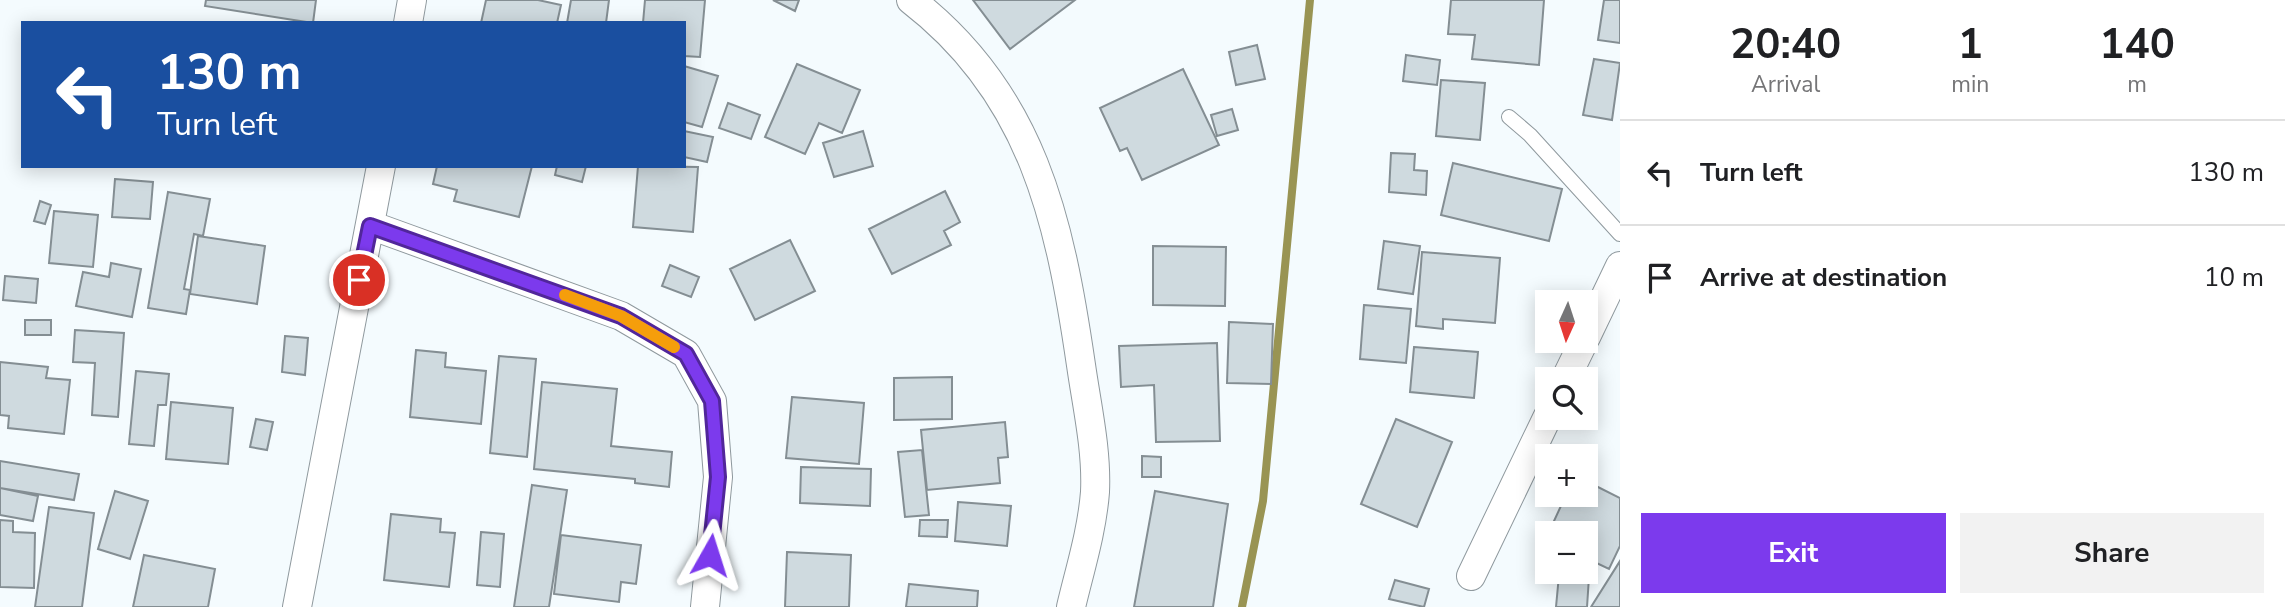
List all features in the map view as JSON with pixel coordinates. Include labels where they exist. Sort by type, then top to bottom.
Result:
[{"type":"street","points":[[408,21],[412,0]]},
{"type":"street","points":[[911,0],[952,35],[991,84],[1027,142],[1054,221],[1072,307],[1094,455],[1095,492],[1090,526],[1071,607]]},
{"type":"street","points":[[297,607],[381,168]]},
{"type":"street","points":[[370,226],[621,316],[686,354],[712,401],[718,477],[705,607]]},
{"type":"street","points":[[1598,312],[1620,266]]},
{"type":"street","points":[[1471,576],[1541,430]]},
{"type":"lane","points":[[1509,117],[1530,135],[1620,234]]},
{"type":"building","points":[[206,0],[316,0],[313,21],[205,6]]},
{"type":"building","points":[[486,0],[538,0],[561,5],[557,21],[481,21]]},
{"type":"building","points":[[571,0],[609,0],[606,21],[567,21]]},
{"type":"building","points":[[645,0],[705,0],[700,57],[686,56],[686,21],[643,21]]},
{"type":"building","points":[[773,0],[799,0],[795,11]]},
{"type":"building","points":[[973,0],[1075,0],[1010,49]]},
{"type":"building","points":[[1451,0],[1544,0],[1539,65],[1472,59],[1475,35],[1448,34]]},
{"type":"building","points":[[1604,0],[1620,0],[1620,43],[1598,40]]},
{"type":"building","points":[[1257,45],[1265,79],[1236,85],[1229,52]]},
{"type":"building","points":[[1406,55],[1440,60],[1437,85],[1403,81]]},
{"type":"building","points":[[1594,59],[1620,63],[1612,120],[1583,115]]},
{"type":"building","points":[[797,64],[860,90],[842,133],[819,123],[805,154],[765,137]]},
{"type":"building","points":[[686,67],[718,76],[702,127],[686,123]]},
{"type":"building","points":[[1183,69],[1219,145],[1142,180],[1127,148],[1120,151],[1100,108]]},
{"type":"building","points":[[1441,80],[1485,83],[1480,140],[1436,136]]},
{"type":"building","points":[[728,103],[760,115],[751,139],[719,128]]},
{"type":"building","points":[[1232,109],[1238,130],[1217,136],[1211,115]]},
{"type":"building","points":[[686,131],[713,137],[707,162],[686,157]]},
{"type":"building","points":[[863,131],[873,166],[834,177],[823,143]]},
{"type":"building","points":[[1391,153],[1415,154],[1414,170],[1427,171],[1426,195],[1389,192]]},
{"type":"building","points":[[1453,163],[1562,189],[1549,241],[1441,215]]},
{"type":"building","points":[[698,167],[693,232],[633,227],[638,168]]},
{"type":"building","points":[[437,168],[531,168],[519,217],[454,201],[457,190],[433,184]]},
{"type":"building","points":[[557,168],[586,168],[582,182],[555,175]]},
{"type":"building","points":[[115,179],[153,182],[150,219],[112,217]]},
{"type":"building","points":[[945,191],[960,222],[944,231],[951,245],[892,274],[869,229]]},
{"type":"building","points":[[168,192],[210,199],[203,236],[194,234],[184,289],[190,290],[186,314],[148,308]]},
{"type":"building","points":[[40,201],[51,205],[45,224],[34,221]]},
{"type":"building","points":[[54,211],[98,215],[93,267],[49,263]]},
{"type":"building","points":[[198,236],[265,246],[257,304],[190,294]]},
{"type":"building","points":[[790,240],[815,291],[755,320],[730,269]]},
{"type":"building","points":[[1384,241],[1420,246],[1413,294],[1378,289]]},
{"type":"building","points":[[1153,246],[1226,247],[1225,306],[1153,305]]},
{"type":"building","points":[[1422,252],[1500,258],[1495,323],[1443,319],[1443,329],[1416,326]]},
{"type":"building","points":[[111,263],[141,269],[132,317],[76,306],[83,272],[109,277]]},
{"type":"building","points":[[670,265],[699,277],[691,297],[662,286]]},
{"type":"building","points":[[5,276],[38,279],[36,303],[3,300]]},
{"type":"building","points":[[1364,305],[1411,309],[1406,363],[1360,359]]},
{"type":"building","points":[[25,320],[51,320],[51,335],[25,335]]},
{"type":"building","points":[[1229,322],[1273,324],[1271,384],[1227,383]]},
{"type":"building","points":[[75,330],[124,333],[118,417],[92,415],[95,363],[73,362]]},
{"type":"building","points":[[285,336],[308,338],[305,375],[282,372]]},
{"type":"building","points":[[1217,343],[1220,441],[1156,442],[1154,385],[1121,387],[1119,346]]},
{"type":"building","points":[[1414,347],[1478,352],[1474,398],[1410,392]]},
{"type":"building","points":[[416,350],[446,353],[445,367],[486,371],[481,424],[410,417]]},
{"type":"building","points":[[499,356],[536,359],[527,457],[490,453]]},
{"type":"building","points":[[0,362],[48,367],[46,378],[70,380],[64,434],[8,428],[9,416],[0,415]]},
{"type":"building","points":[[136,371],[169,374],[166,405],[158,405],[154,446],[129,444]]},
{"type":"building","points":[[952,377],[952,419],[894,420],[894,378]]},
{"type":"building","points":[[542,382],[617,389],[611,446],[672,452],[669,487],[635,483],[635,479],[534,469]]},
{"type":"building","points":[[792,397],[864,403],[859,464],[786,458]]},
{"type":"building","points":[[171,402],[233,408],[228,464],[166,459]]},
{"type":"building","points":[[256,419],[273,422],[267,450],[250,447]]},
{"type":"building","points":[[1396,419],[1452,442],[1417,527],[1361,504]]},
{"type":"building","points":[[1005,422],[1008,457],[998,458],[1000,483],[927,490],[921,430]]},
{"type":"building","points":[[922,450],[929,515],[905,517],[898,452]]},
{"type":"building","points":[[1142,456],[1161,457],[1161,477],[1142,477]]},
{"type":"building","points":[[0,461],[79,474],[74,500],[0,488]]},
{"type":"building","points":[[801,467],[871,469],[870,506],[800,503]]},
{"type":"building","points":[[532,485],[567,490],[549,607],[514,607]]},
{"type":"building","points":[[1598,487],[1620,498],[1620,546],[1609,569],[1598,564],[1598,521],[1554,521],[1560,507],[1598,507]]},
{"type":"building","points":[[0,488],[38,496],[33,521],[0,515]]},
{"type":"building","points":[[115,491],[148,501],[130,559],[98,549]]},
{"type":"building","points":[[1155,491],[1228,504],[1213,607],[1134,607]]},
{"type":"building","points":[[958,502],[1011,506],[1007,546],[955,541]]},
{"type":"building","points":[[49,507],[94,513],[82,607],[35,607]]},
{"type":"building","points":[[391,514],[441,519],[440,532],[455,533],[449,587],[384,580]]},
{"type":"building","points":[[0,520],[13,521],[13,532],[35,533],[34,588],[0,587]]},
{"type":"building","points":[[920,520],[948,520],[947,537],[919,536]]},
{"type":"building","points":[[481,532],[504,534],[500,587],[477,585]]},
{"type":"building","points":[[561,535],[641,545],[636,584],[621,582],[619,602],[554,594]]},
{"type":"building","points":[[787,552],[851,555],[849,607],[785,607]]},
{"type":"building","points":[[144,555],[215,569],[208,607],[133,607]]},
{"type":"building","points":[[1620,561],[1620,607],[1591,607]]},
{"type":"building","points":[[1395,580],[1429,589],[1424,607],[1389,599]]},
{"type":"building","points":[[909,584],[978,591],[977,607],[906,607]]},
{"type":"building","points":[[1558,584],[1589,584],[1587,607],[1556,607]]},
{"type":"waterway","points":[[1242,607],[1263,501],[1310,0]]},
{"type":"slow traffic","points":[[565,295],[621,316],[674,347]]},
{"type":"route","points":[[359,280],[370,226],[621,316],[686,354],[712,401],[718,477],[710,555]]}]
